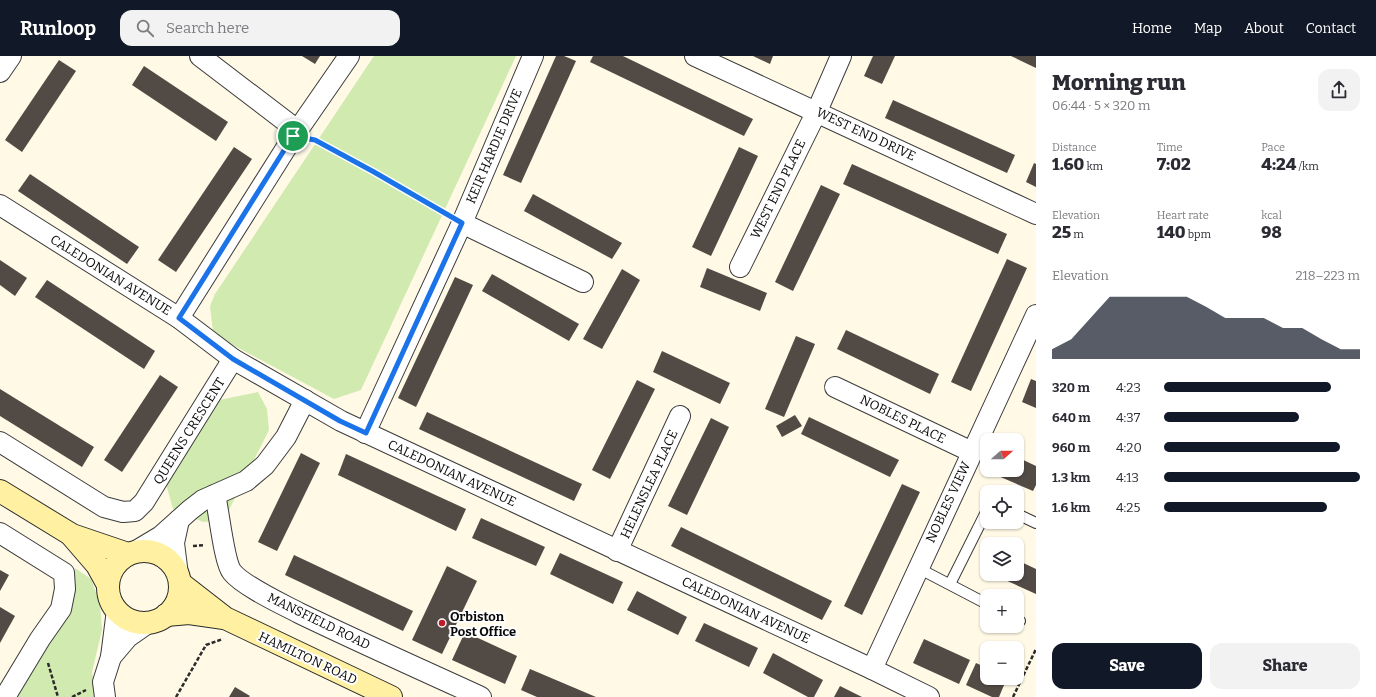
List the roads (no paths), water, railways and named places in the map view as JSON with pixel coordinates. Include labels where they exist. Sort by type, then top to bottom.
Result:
[{"type":"main road","points":[[0,491],[72,535],[132,553],[149,551],[162,555],[174,567],[179,579],[180,592],[176,604],[157,619],[138,622],[128,619],[117,610],[109,596],[108,585],[110,575],[117,563],[132,553]]},
{"type":"main road","points":[[72,535],[97,565],[108,585]]},
{"type":"main road","name":"HAMILTON ROAD","points":[[179,579],[226,628]]},
{"type":"main road","name":"HAMILTON ROAD","points":[[157,619],[189,613],[391,697]]},
{"type":"street","points":[[0,72],[11,56]]},
{"type":"street","points":[[200,56],[295,133]]},
{"type":"street","points":[[179,318],[295,133],[349,56]]},
{"type":"street","name":"KEIR HARDIE DRIVE","points":[[366,433],[462,223],[532,56]]},
{"type":"street","name":"WEST END DRIVE","points":[[695,56],[1036,214]]},
{"type":"street","name":"WEST END PLACE","points":[[740,267],[841,56]]},
{"type":"street","name":"CALEDONIAN AVENUE","points":[[0,205],[179,318],[233,359],[340,421],[929,697]]},
{"type":"street","points":[[462,223],[583,282]]},
{"type":"street","name":"NOBLES VIEW","points":[[872,669],[972,452],[1031,338],[1036,315]]},
{"type":"street","name":"QUEENS CRESCENT","points":[[0,442],[109,509],[123,512],[135,511],[144,502],[233,359]]},
{"type":"street","name":"NOBLES PLACE","points":[[835,387],[972,452]]},
{"type":"street","points":[[132,553],[160,536],[203,500],[246,481],[265,465],[286,437],[305,400]]},
{"type":"street","name":"HELENSLEA PLACE","points":[[617,551],[680,416]]},
{"type":"street","name":"MANSFIELD ROAD","points":[[215,495],[226,557],[231,571],[241,581],[281,604],[481,697]]},
{"type":"street","points":[[179,520],[174,543],[179,579]]},
{"type":"street","points":[[0,533],[64,573],[65,589],[62,609],[40,639],[5,697]]},
{"type":"street","points":[[105,697],[103,682],[110,656],[117,610]]},
{"type":"street","points":[[110,656],[128,637],[157,619]]},
{"type":"lane","points":[[1024,517],[1036,523]]},
{"type":"lane","points":[[950,584],[980,524]]},
{"type":"lane","points":[[918,568],[980,600]]},
{"type":"place","name":"Orbiston Post Office","points":[[442,623]]}]
